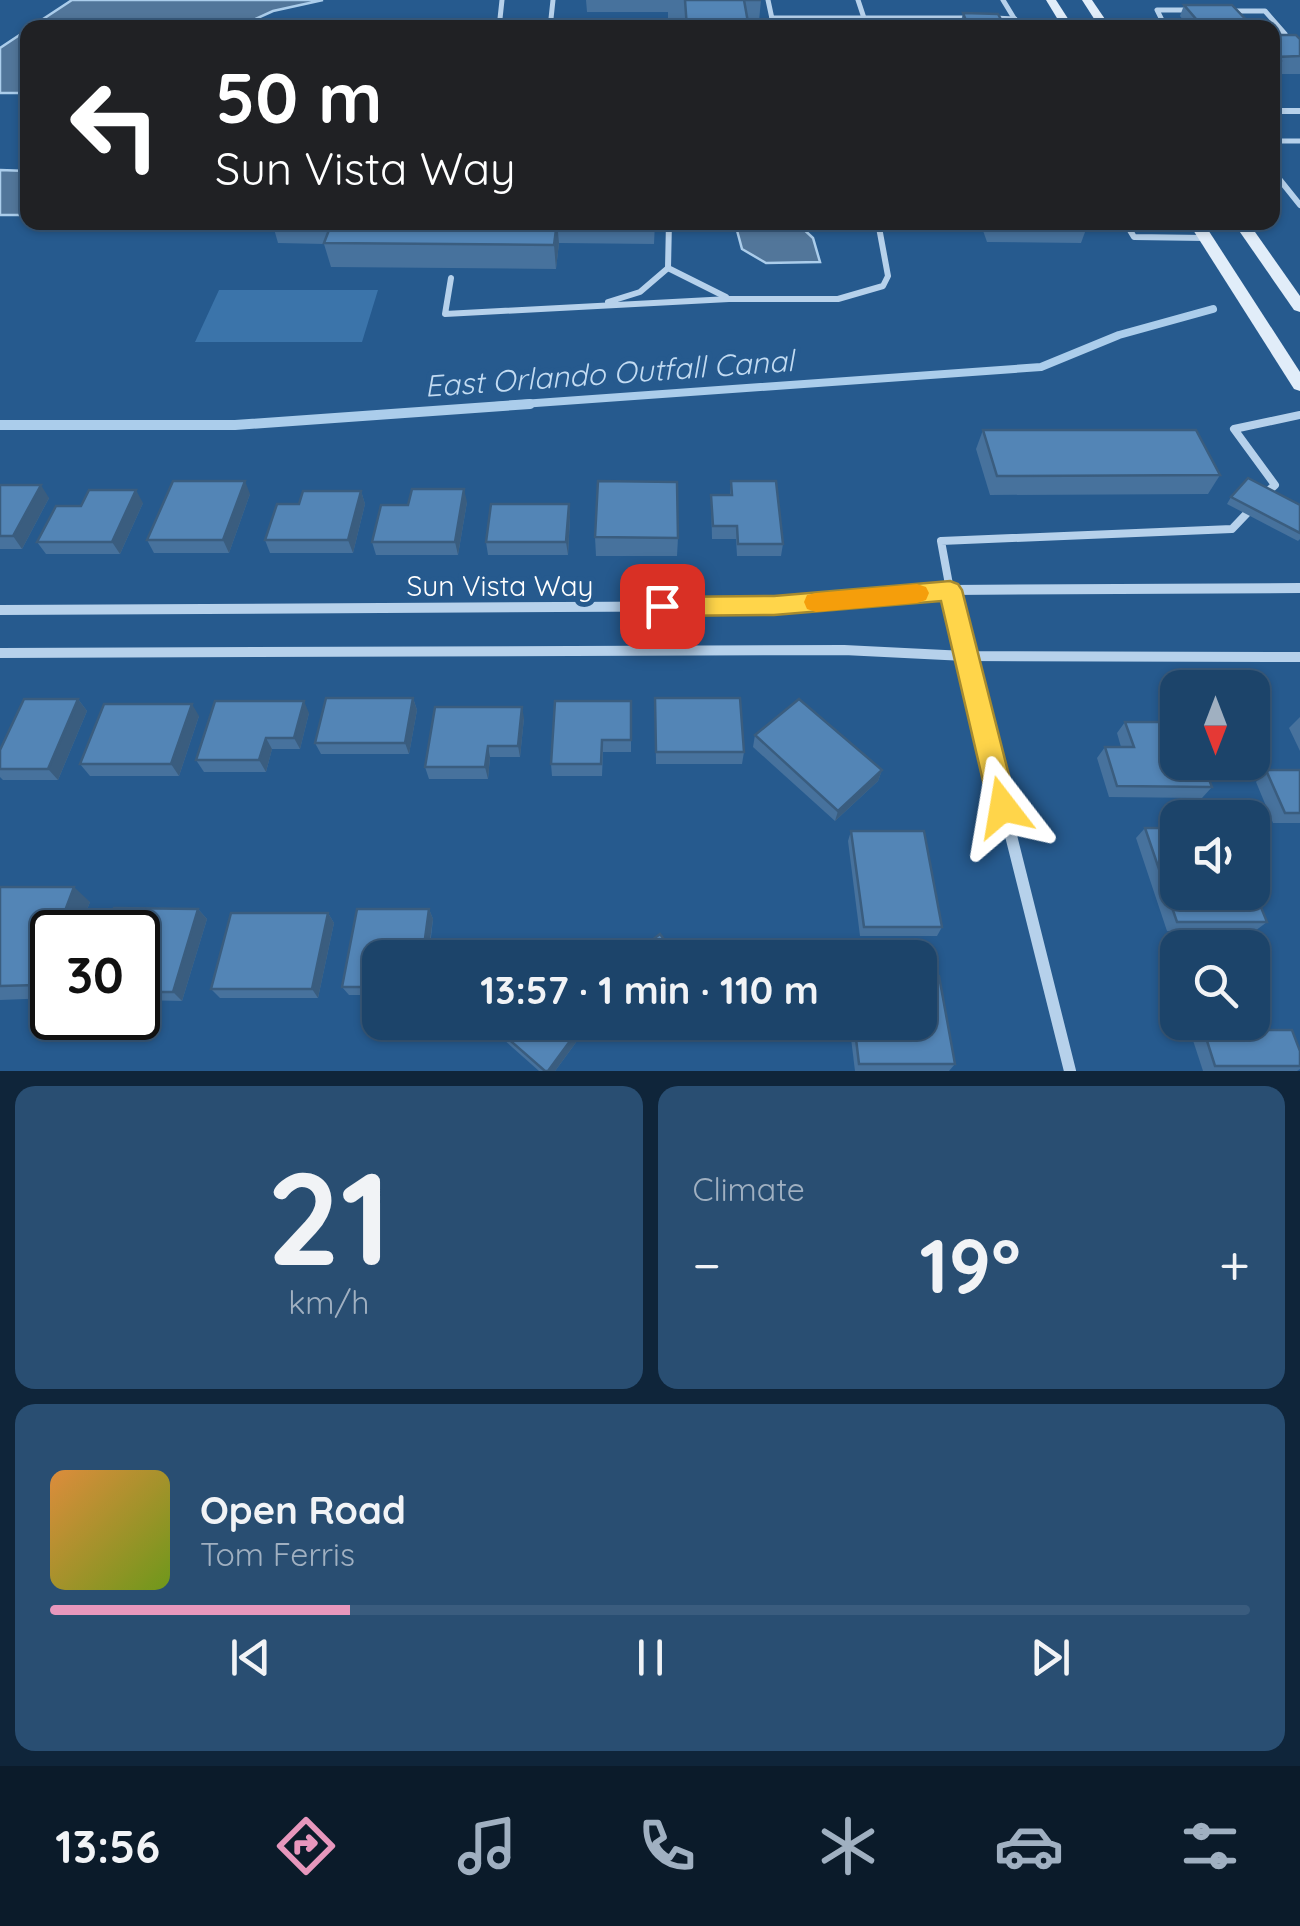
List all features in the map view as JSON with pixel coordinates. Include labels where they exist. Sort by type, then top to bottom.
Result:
[{"type":"main road","points":[[1051,0],[1066,20]]},
{"type":"main road","points":[[1200,230],[1300,384]]},
{"type":"main road","points":[[1246,230],[1300,307]]},
{"type":"street","name":"Sun Vista Way","points":[[0,610],[774,606],[950,590],[1300,588]]},
{"type":"street","points":[[950,590],[1070,1071]]},
{"type":"street","points":[[0,652],[844,650],[965,656],[1300,657]]},
{"type":"lane","points":[[768,0],[772,18],[975,18]]},
{"type":"lane","points":[[858,0],[864,18]]},
{"type":"lane","points":[[1003,0],[1016,20]]},
{"type":"lane","points":[[1162,20],[1157,10],[1196,10]]},
{"type":"lane","points":[[1230,11],[1265,11],[1273,20]]},
{"type":"lane","points":[[995,18],[1016,20]]},
{"type":"lane","points":[[1280,28],[1285,34]]},
{"type":"lane","points":[[1280,184],[1300,204]]},
{"type":"lane","points":[[597,306],[640,292],[668,268],[668,230]]},
{"type":"lane","points":[[451,278],[446,314],[729,298],[838,299],[884,286],[888,276],[879,230]]},
{"type":"lane","points":[[1130,230],[1134,237],[1200,230]]},
{"type":"lane","points":[[668,268],[729,298]]},
{"type":"lane","points":[[950,590],[942,540],[1232,529],[1274,485],[1234,430],[1300,415]]},
{"type":"shaded area","points":[[72,0],[323,0],[273,11],[253,20],[42,20]]},
{"type":"shaded area","points":[[20,35],[20,93],[0,93],[0,48]]},
{"type":"shaded area","points":[[0,170],[20,171],[20,215],[0,215]]},
{"type":"shaded area","points":[[737,230],[804,230],[813,238],[820,262],[766,263],[742,249]]},
{"type":"shaded area","points":[[219,290],[378,290],[362,342],[195,342]]},
{"type":"building","points":[[685,0],[744,0],[748,20],[686,20]]},
{"type":"building","points":[[1184,5],[1232,5],[1246,20],[1197,20]]},
{"type":"building","points":[[963,13],[998,14],[1001,20],[966,20]]},
{"type":"building","points":[[1280,35],[1296,35],[1300,39],[1300,56],[1280,57]]},
{"type":"building","points":[[329,230],[556,230],[554,245],[324,243]]},
{"type":"building","points":[[983,430],[1196,430],[1220,475],[997,476]]},
{"type":"building","points":[[1248,478],[1300,505],[1300,533],[1231,497]]},
{"type":"building","points":[[173,481],[245,481],[223,540],[147,540]]},
{"type":"building","points":[[598,481],[677,482],[678,538],[595,537]]},
{"type":"building","points":[[731,481],[776,481],[783,544],[738,544],[737,526],[713,526],[711,495],[732,495]]},
{"type":"building","points":[[0,485],[41,485],[13,536],[0,536]]},
{"type":"building","points":[[412,489],[464,489],[455,542],[372,542],[381,505],[408,505]]},
{"type":"building","points":[[89,490],[136,490],[112,542],[37,542],[56,506],[81,506]]},
{"type":"building","points":[[303,491],[361,491],[348,540],[265,540],[277,504],[299,504]]},
{"type":"building","points":[[491,504],[569,504],[566,542],[486,542]]},
{"type":"building","points":[[326,698],[413,698],[405,743],[315,743]]},
{"type":"building","points":[[655,698],[740,698],[744,752],[656,752]]},
{"type":"building","points":[[24,699],[78,699],[48,769],[0,769],[0,750]]},
{"type":"building","points":[[799,699],[882,770],[838,811],[755,735]]},
{"type":"building","points":[[215,701],[304,701],[294,738],[266,738],[259,760],[196,760]]},
{"type":"building","points":[[555,701],[631,701],[631,740],[602,740],[601,764],[551,764]]},
{"type":"building","points":[[104,704],[192,704],[171,764],[80,764]]},
{"type":"building","points":[[435,707],[522,707],[518,746],[488,746],[485,767],[425,767]]},
{"type":"building","points":[[1125,722],[1160,722],[1160,780],[1209,780],[1212,787],[1117,786],[1105,747],[1134,747]]},
{"type":"building","points":[[1270,770],[1300,770],[1300,813],[1285,813]]},
{"type":"building","points":[[1145,828],[1160,828],[1160,872]]},
{"type":"building","points":[[851,831],[924,831],[942,927],[864,927]]},
{"type":"building","points":[[0,887],[74,887],[65,910],[30,910],[30,985],[0,986]]},
{"type":"building","points":[[198,909],[173,992],[160,992],[160,910],[113,910]]},
{"type":"building","points":[[357,909],[429,909],[425,940],[362,940],[362,987],[342,987]]},
{"type":"building","points":[[1173,910],[1262,910],[1267,922],[1177,922]]},
{"type":"building","points":[[231,913],[328,913],[312,989],[211,989]]},
{"type":"building","points":[[939,976],[955,1064],[859,1064],[856,1040],[937,1040]]},
{"type":"building","points":[[1270,1030],[1292,1030],[1300,1051],[1300,1066],[1215,1066],[1207,1040],[1270,1040]]},
{"type":"building","points":[[510,1040],[571,1040],[545,1071]]},
{"type":"waterway","name":"East Orlando Outfall Canal","points":[[495,406],[1041,367],[1119,335],[1213,309]]},
{"type":"waterway","name":"East Orlando Outfall Canal","points":[[0,425],[235,425],[530,404]]},
{"type":"slow traffic","points":[[816,602],[917,593]]},
{"type":"route","points":[[662,606],[774,606],[950,590],[1003,807]]}]
